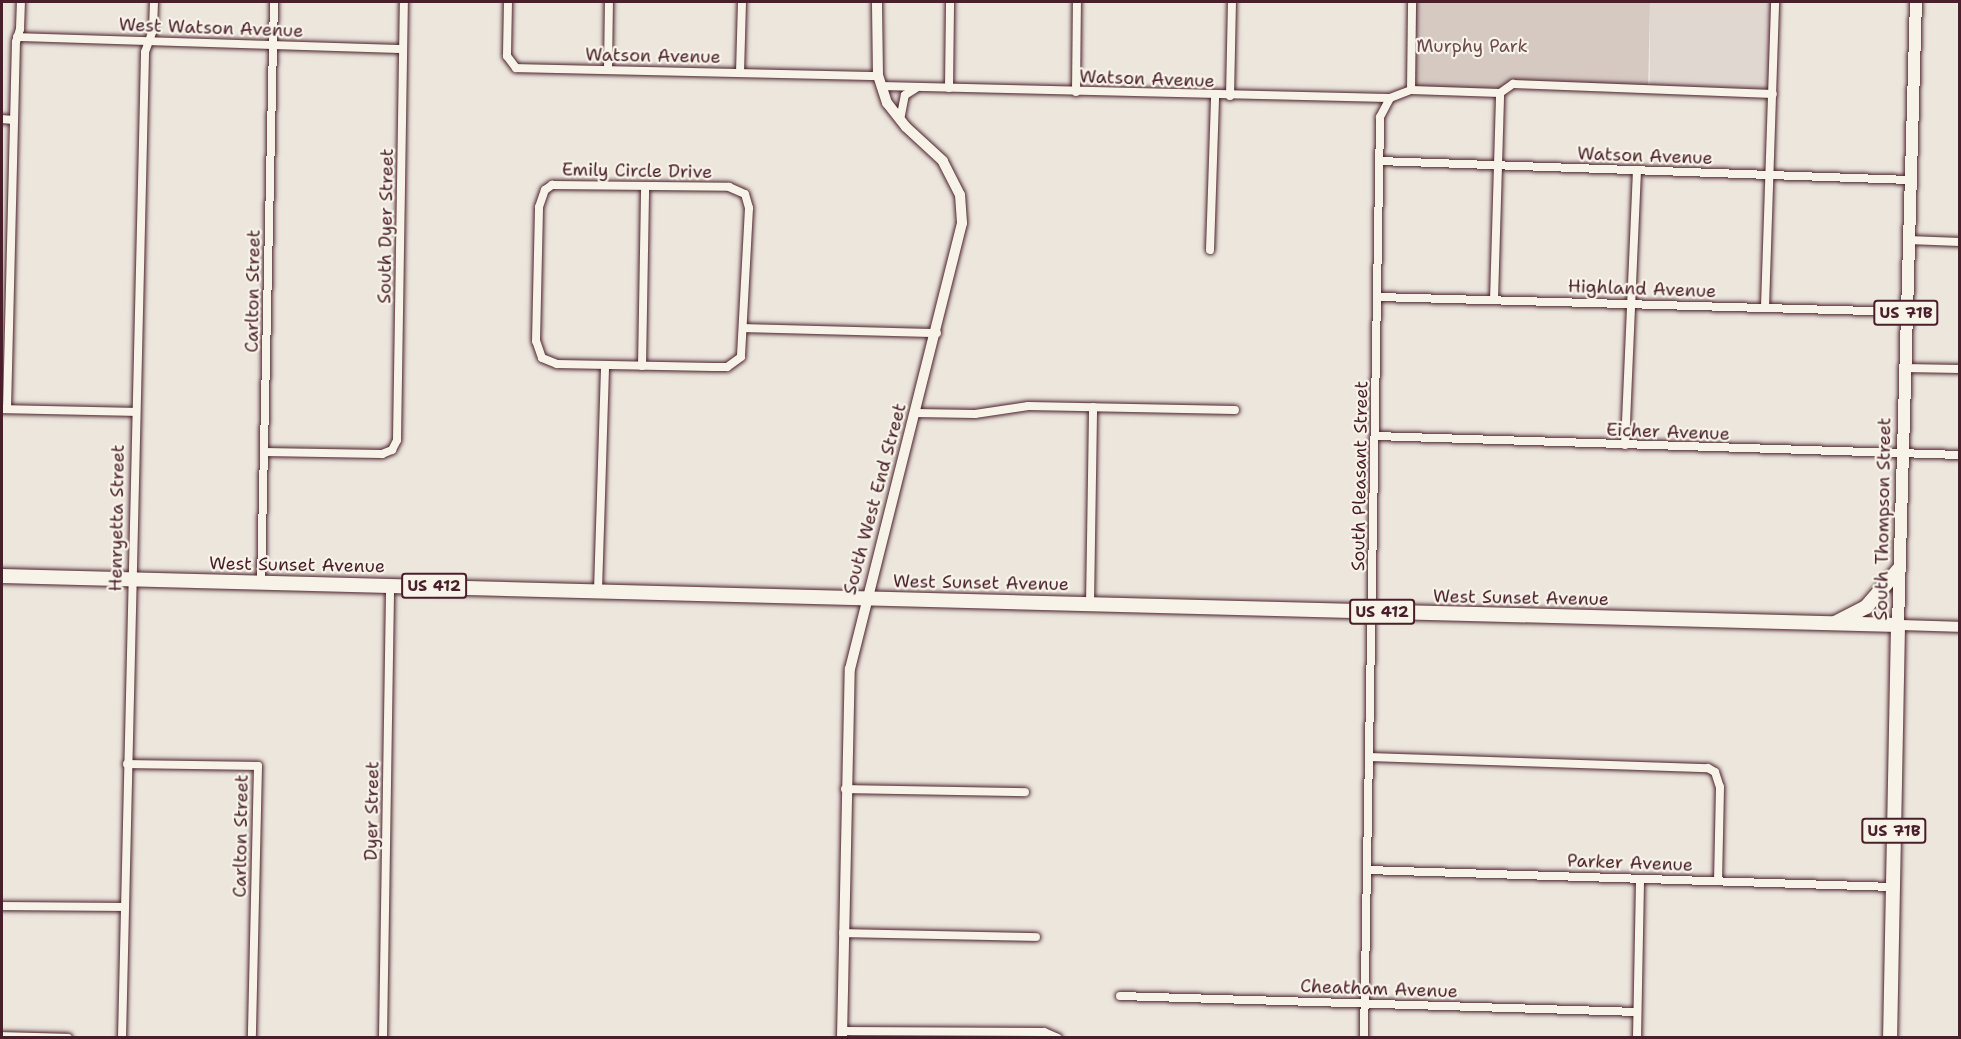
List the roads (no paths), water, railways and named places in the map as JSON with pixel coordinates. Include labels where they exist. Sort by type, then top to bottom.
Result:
[{"type":"highway","points":[[1833,624],[1866,607],[1899,569]]},
{"type":"highway","name":"West Sunset Avenue","points":[[2,576],[1898,625]]},
{"type":"highway","name":"South Thompson Street","points":[[1890,1038],[1898,625]]},
{"type":"main road","name":"South Thompson Street","points":[[1898,625],[1909,180],[1916,2]]},
{"type":"street","points":[[21,2],[13,120],[4,409],[135,412]]},
{"type":"street","name":"Henryetta Street","points":[[122,1038],[145,52],[149,41],[154,2]]},
{"type":"street","name":"Carlton Street","points":[[261,582],[274,2]]},
{"type":"street","name":"South Dyer Street","points":[[264,452],[382,454],[392,450],[397,440],[404,2]]},
{"type":"street","name":"Watson Avenue","points":[[508,2],[507,56],[511,66],[523,69],[740,73],[880,81],[920,87],[1215,96],[1390,98],[1411,90]]},
{"type":"street","points":[[608,70],[609,2]]},
{"type":"street","points":[[740,73],[742,2]]},
{"type":"street","name":"South West End Street","points":[[842,1034],[847,692],[866,598],[960,239],[960,195],[943,161],[900,121],[880,81],[878,2]]},
{"type":"street","points":[[949,88],[950,2]]},
{"type":"street","points":[[1076,92],[1077,2]]},
{"type":"street","points":[[1230,96],[1232,2]]},
{"type":"street","points":[[1412,2],[1411,90],[1500,93],[1513,84],[1773,94]]},
{"type":"street","points":[[1765,307],[1775,2]]},
{"type":"street","name":"West Watson Avenue","points":[[17,37],[404,49]]},
{"type":"street","points":[[900,121],[905,95],[920,87]]},
{"type":"street","points":[[1494,300],[1500,93]]},
{"type":"street","points":[[1210,250],[1215,96]]},
{"type":"street","name":"South Pleasant Street","points":[[1364,1038],[1380,117],[1390,98]]},
{"type":"street","points":[[2,119],[13,120]]},
{"type":"street","name":"Watson Avenue","points":[[1379,161],[1909,180]]},
{"type":"street","points":[[1625,446],[1637,171]]},
{"type":"street","name":"Emily Circle Drive","points":[[552,185],[645,186],[729,187],[745,194],[749,208],[745,328],[741,357],[727,367],[548,362],[537,350],[541,197],[552,185]]},
{"type":"street","points":[[642,366],[645,186]]},
{"type":"street","points":[[1908,240],[1959,242]]},
{"type":"street","name":"Highland Avenue","points":[[1378,297],[1906,312]]},
{"type":"street","points":[[745,328],[937,333]]},
{"type":"street","points":[[598,591],[605,365]]},
{"type":"street","points":[[1904,368],[1959,369]]},
{"type":"street","points":[[915,413],[975,414],[1028,406],[1234,411]]},
{"type":"street","points":[[1090,604],[1093,407]]},
{"type":"street","name":"Eicher Avenue","points":[[1375,436],[1625,446],[1959,455]]},
{"type":"street","name":"Dyer Street","points":[[383,1038],[390,585]]},
{"type":"street","name":"West Sunset Avenue","points":[[1898,625],[1959,627]]},
{"type":"street","points":[[1369,757],[1700,766],[1715,772],[1720,787],[1718,881]]},
{"type":"street","name":"Carlton Street","points":[[127,764],[258,766],[252,1038]]},
{"type":"street","points":[[844,789],[1025,792]]},
{"type":"street","name":"Parker Avenue","points":[[1366,870],[1892,887]]},
{"type":"street","points":[[1637,1038],[1640,879]]},
{"type":"street","points":[[2,906],[124,907]]},
{"type":"street","points":[[843,933],[1036,937]]},
{"type":"street","name":"Cheatham Avenue","points":[[1120,996],[1637,1012]]},
{"type":"street","points":[[842,1034],[1044,1032],[1058,1038]]},
{"type":"street","points":[[2,1036],[68,1038]]},
{"type":"park label","name":"Murphy Park","points":[[1472,46]]}]
